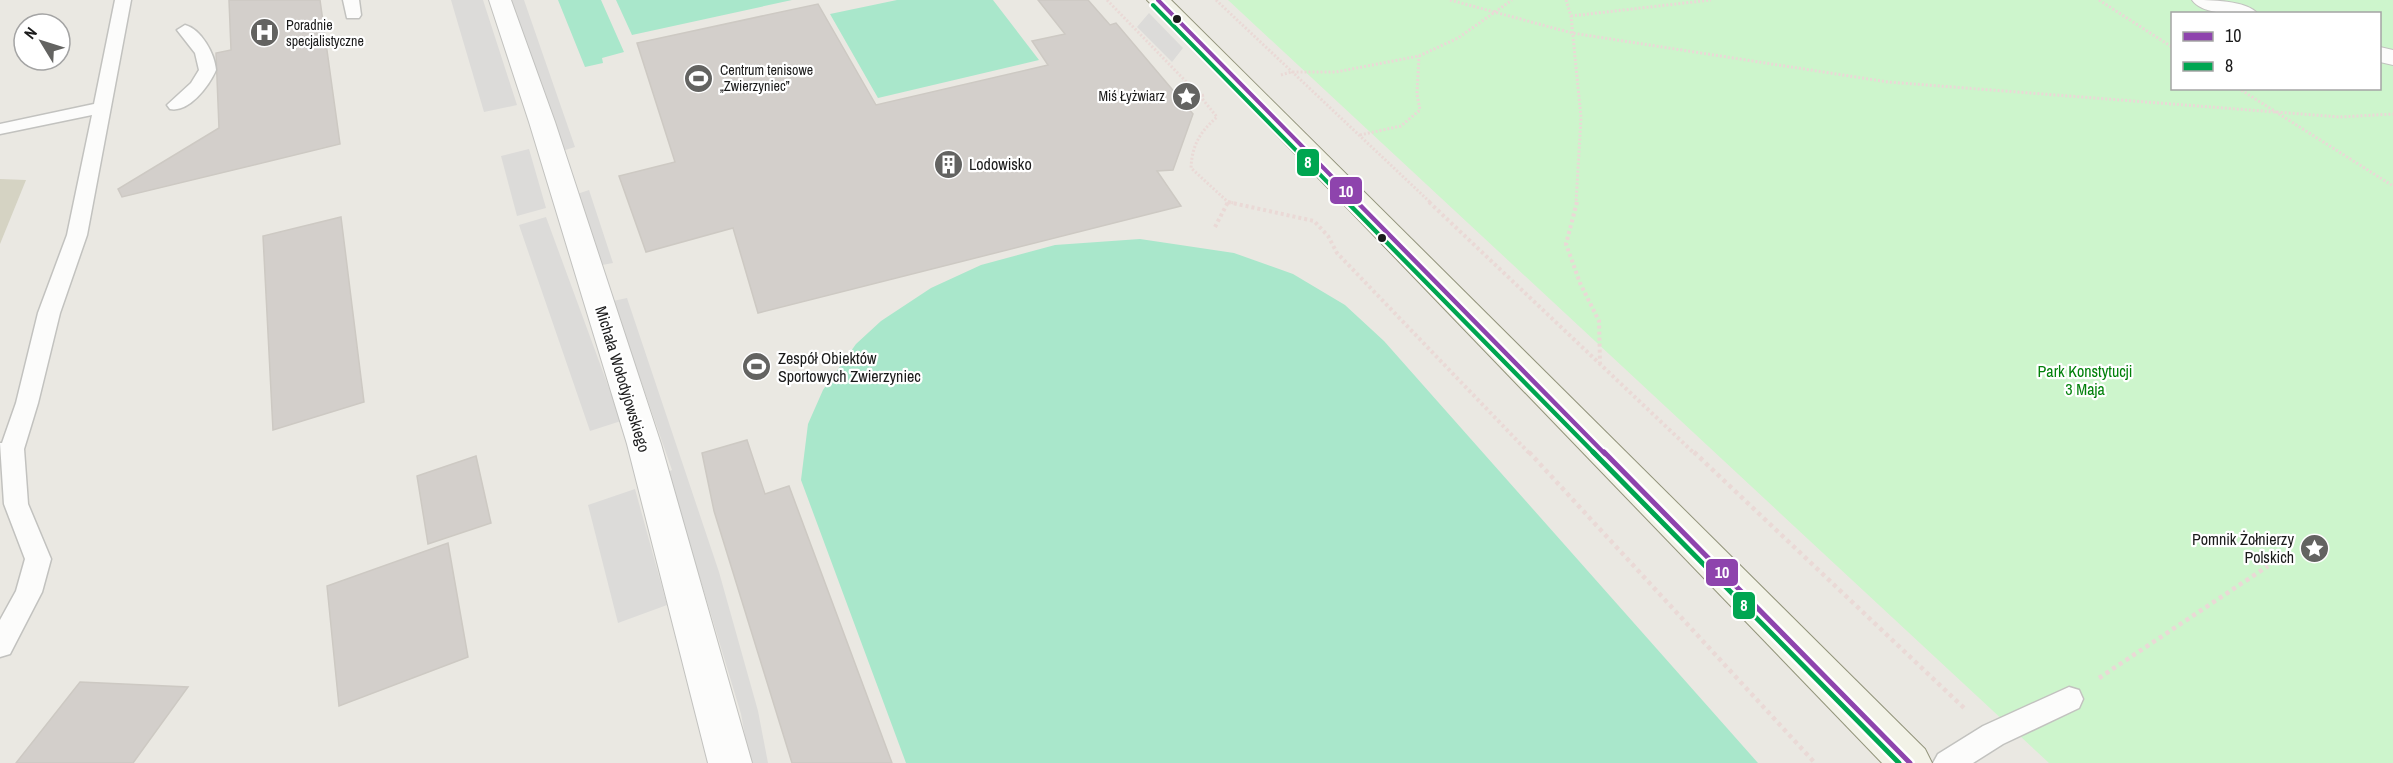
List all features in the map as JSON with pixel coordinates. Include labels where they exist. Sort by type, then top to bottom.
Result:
[{"type":"street","name":"Michała Wołodyjowskiego","points":[[500,0],[542,122],[644,444],[730,763]]},
{"type":"street","points":[[1158,0],[1910,763]]},
{"type":"street","points":[[2203,0],[2241,12]]},
{"type":"lane","points":[[0,646],[29,592],[38,559],[16,504],[6,450],[27,403],[49,313],[77,235],[123,0]]},
{"type":"lane","points":[[176,105],[201,85],[208,70],[206,53],[185,30]]},
{"type":"lane","points":[[0,129],[103,107]]},
{"type":"lane","points":[[1948,763],[1993,735],[2069,699]]},
{"type":"path","points":[[1107,0],[1200,96],[1217,117],[1199,132],[1191,148],[1191,168],[1228,202],[1314,221],[1328,236],[1337,253],[1511,433],[1815,763]]},
{"type":"path","points":[[1216,0],[1993,735]]},
{"type":"path","points":[[1450,0],[1572,33],[1888,82],[2340,117],[2393,114]]},
{"type":"path","points":[[1200,96],[1291,72],[1336,72],[1419,56],[1458,38],[1512,0]]},
{"type":"path","points":[[1566,0],[1571,16],[1581,117],[1577,201],[1566,244],[1580,283],[1599,321],[1600,364]]},
{"type":"path","points":[[1571,16],[1711,0]]},
{"type":"path","points":[[2099,0],[2171,46]]},
{"type":"path","points":[[1360,135],[1401,126],[1420,110],[1417,94],[1419,56]]},
{"type":"path","points":[[2241,90],[2393,186]]},
{"type":"path","points":[[1215,227],[1228,202]]},
{"type":"path","points":[[2069,699],[2268,566]]},
{"type":"shaded area","points":[[451,0],[483,0],[517,105],[484,112]]},
{"type":"shaded area","points":[[511,0],[524,0],[575,147],[562,151]]},
{"type":"shaded area","points":[[1149,13],[1183,48],[1172,62],[1137,27]]},
{"type":"shaded area","points":[[529,149],[546,208],[517,216],[501,156]]},
{"type":"shaded area","points":[[0,179],[26,180],[0,244]]},
{"type":"shaded area","points":[[589,190],[613,263],[602,265],[577,194]]},
{"type":"shaded area","points":[[546,217],[621,421],[590,431],[519,225]]},
{"type":"shaded area","points":[[627,298],[719,572],[758,711],[768,763],[750,763],[741,714],[668,472],[672,470],[613,301]]},
{"type":"shaded area","points":[[635,489],[667,605],[618,623],[588,505]]},
{"type":"green space","points":[[558,0],[601,0],[624,52],[602,58],[603,63],[585,67]]},
{"type":"green space","points":[[616,0],[792,0],[632,35]]},
{"type":"green space","points":[[897,0],[993,0],[1039,60],[878,98],[830,14]]},
{"type":"green space","name":"Park Konstytucji 3 Maja","points":[[1228,0],[2393,0],[2393,763],[2049,763]]},
{"type":"green space","points":[[1140,239],[1234,253],[1293,274],[1345,305],[1384,341],[1758,763],[906,763],[801,480],[808,424],[823,390],[856,344],[881,321],[931,288],[981,265],[1055,245]]},
{"type":"building","points":[[229,0],[320,0],[340,144],[122,197],[118,189],[219,128],[216,53],[231,50]]},
{"type":"building","name":"Lodowisko","points":[[1038,0],[1088,0],[1110,25],[1116,23],[1193,114],[1173,170],[1157,171],[1181,206],[758,313],[733,228],[646,252],[619,176],[675,162],[637,43],[818,4],[876,105],[1048,65],[1032,41],[1065,34]]},
{"type":"building","points":[[341,217],[364,402],[273,430],[263,236]]},
{"type":"building","points":[[747,440],[765,494],[789,486],[892,763],[792,763],[714,511],[702,453]]},
{"type":"building","points":[[476,456],[491,523],[428,544],[417,476]]},
{"type":"building","points":[[448,543],[468,657],[339,706],[327,586]]},
{"type":"building","points":[[80,682],[188,687],[133,763],[16,763]]},
{"type":"transit line","name":"10","points":[[1158,0],[1910,763]]},
{"type":"transit line","name":"8","points":[[1153,5],[1899,763]]},
{"type":"place","name":"Poradnie specjalistyczne","points":[[265,33]]},
{"type":"place","name":"Centrum tenisowe „Zwierzyniec”","points":[[699,78]]},
{"type":"place","name":"Miś Łyżwiarz","points":[[1186,96]]},
{"type":"place","name":"Lodowisko","points":[[948,164]]},
{"type":"place","name":"Zespół Obiektów Sportowych Zwierzyniec","points":[[757,367]]},
{"type":"place","name":"Pomnik Żołnierzy Polskich","points":[[2315,548]]}]
